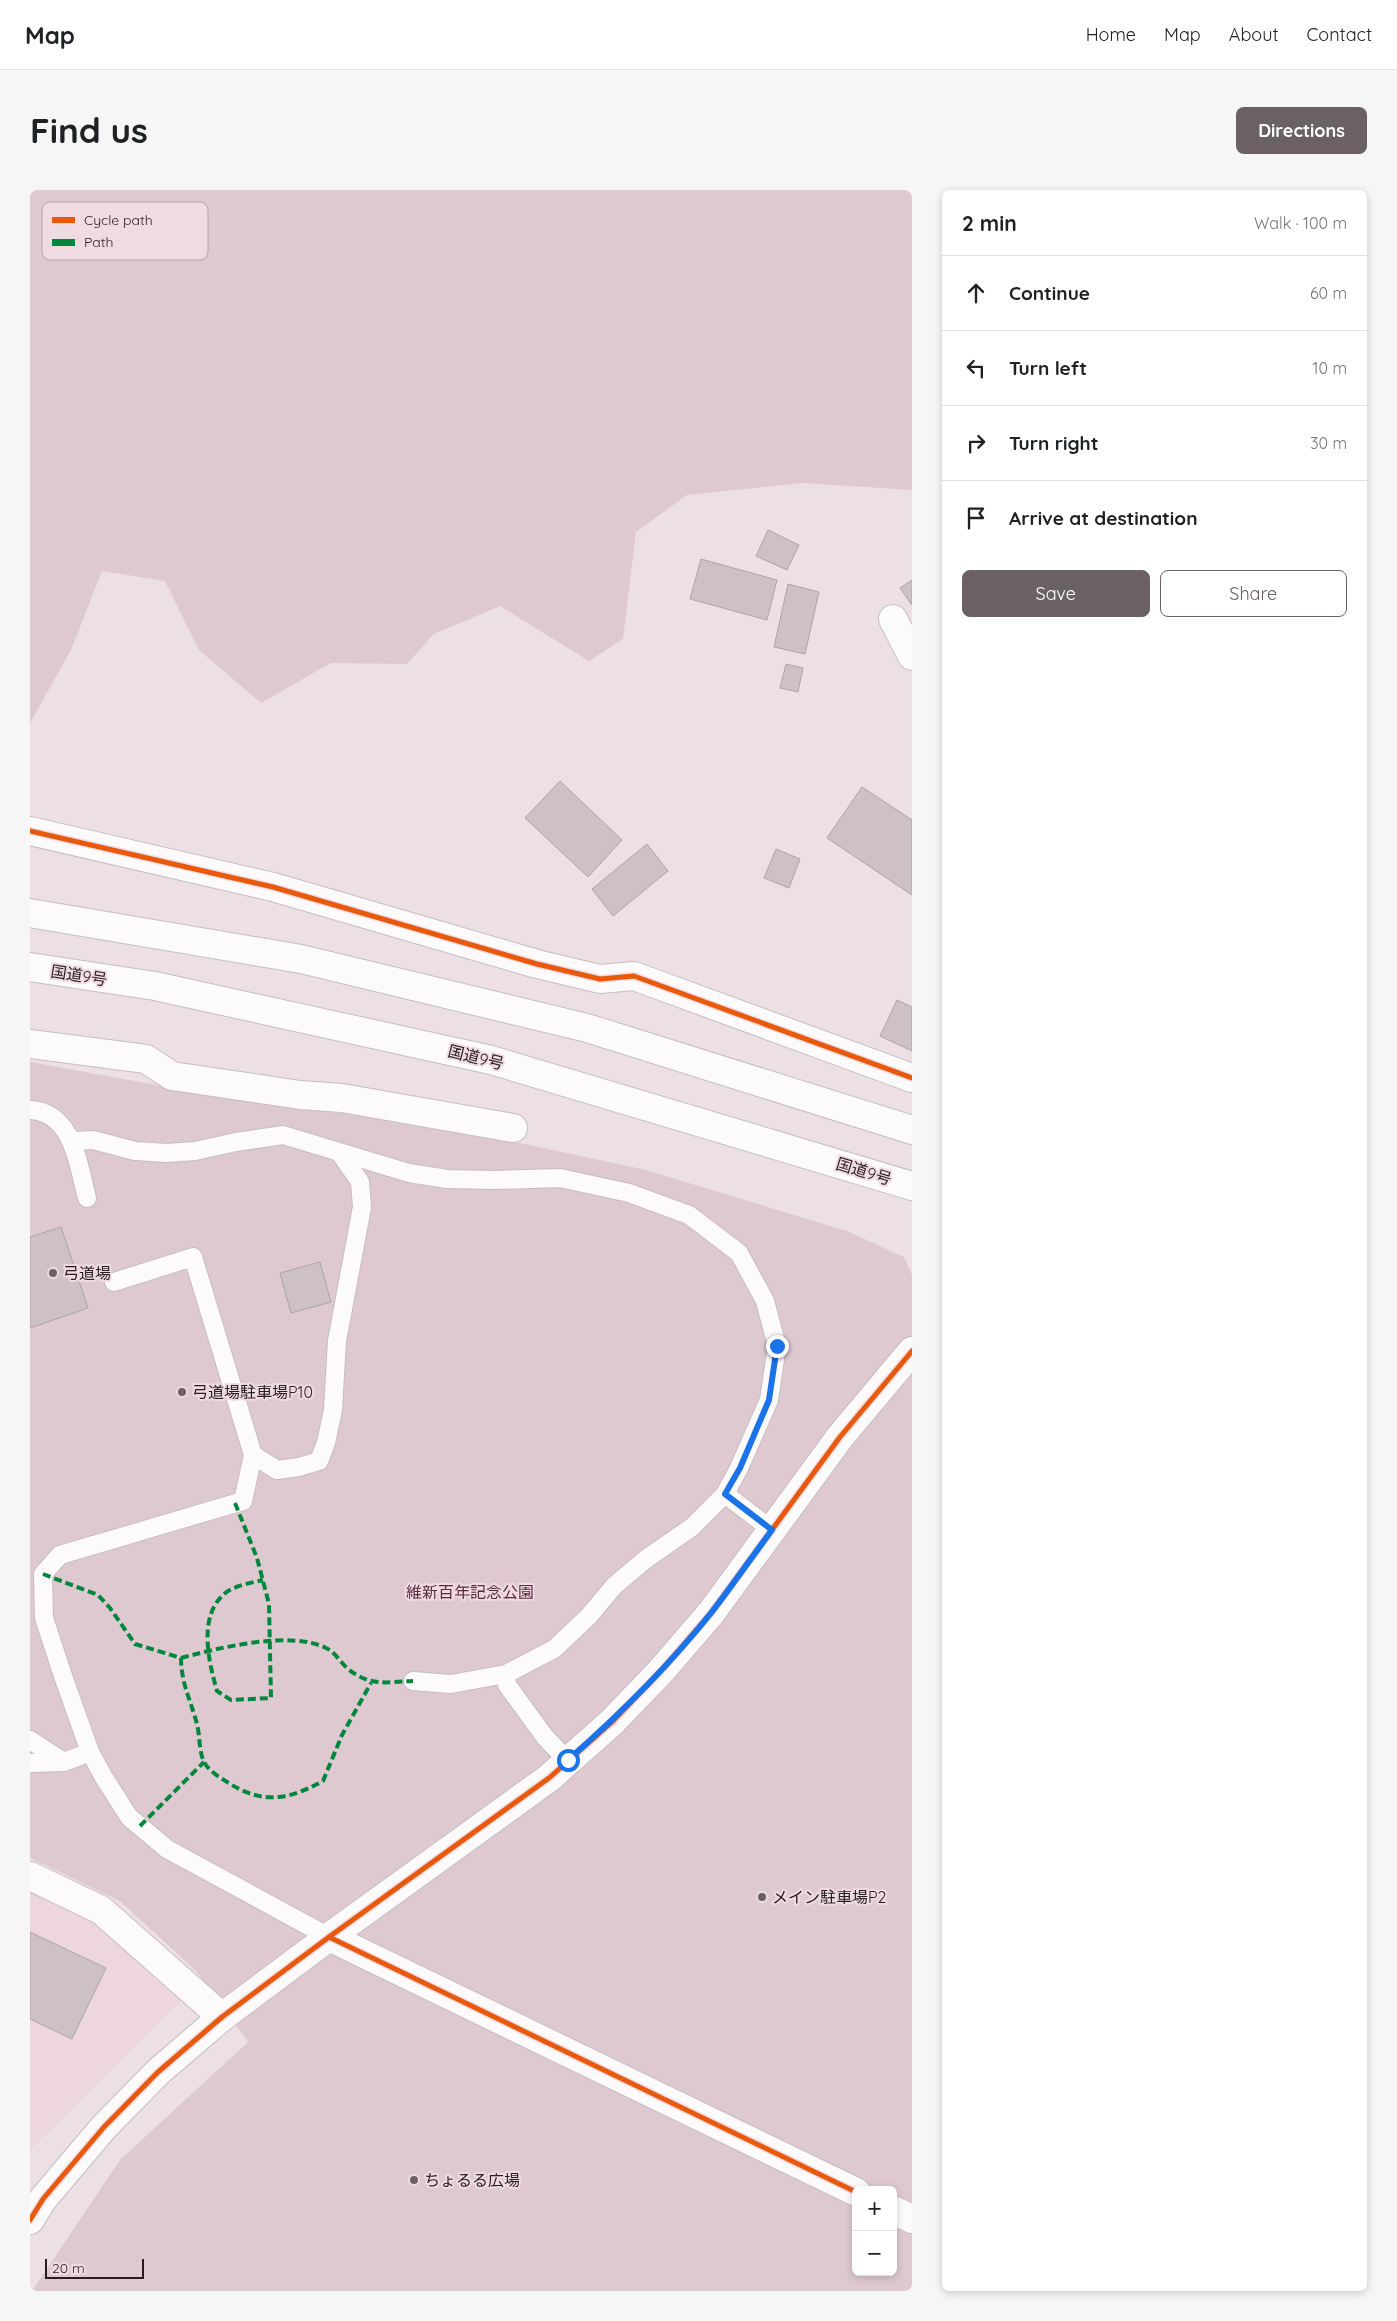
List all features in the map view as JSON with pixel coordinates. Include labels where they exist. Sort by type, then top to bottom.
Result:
[{"type":"main road","points":[[893,619],[912,656]]},
{"type":"main road","points":[[30,830],[272,888],[537,964],[600,979],[634,976],[912,1078]]},
{"type":"main road","points":[[30,913],[301,959],[577,1026],[912,1130]]},
{"type":"main road","name":"国道9号","points":[[30,967],[155,986],[491,1060],[912,1186]]},
{"type":"main road","points":[[30,1044],[146,1059],[172,1076],[300,1095],[342,1098],[513,1128]]},
{"type":"main road","points":[[30,2220],[43,2199],[104,2127],[158,2072],[222,2017],[548,1778],[612,1722],[661,1671],[711,1613],[840,1437],[912,1351]]},
{"type":"main road","points":[[30,1876],[101,1910],[222,2017]]},
{"type":"main road","points":[[329,1937],[852,2190]]},
{"type":"main road","points":[[897,2212],[912,2219]]},
{"type":"lane","points":[[30,1110],[41,1110],[56,1118],[72,1141],[87,1198]]},
{"type":"lane","points":[[72,1141],[93,1140],[135,1151],[167,1153],[195,1151],[236,1142],[283,1135],[340,1154],[370,1160],[409,1173],[447,1179],[560,1178],[629,1193],[689,1215],[739,1253],[765,1301],[777,1346],[769,1400],[740,1468],[725,1494],[692,1527],[646,1559],[615,1585],[588,1617],[554,1649],[506,1674],[451,1684],[413,1681]]},
{"type":"lane","points":[[253,1455],[278,1470],[299,1468],[319,1460],[326,1443],[333,1410],[337,1341],[362,1207],[360,1182],[340,1154]]},
{"type":"lane","points":[[114,1282],[193,1258],[253,1455],[243,1501],[60,1555],[36,1574],[44,1618],[90,1752],[129,1817],[167,1849],[329,1937]]},
{"type":"lane","points":[[725,1494],[772,1530]]},
{"type":"lane","points":[[506,1674],[507,1685],[544,1737],[568,1760]]},
{"type":"lane","points":[[30,1740],[64,1762]]},
{"type":"lane","points":[[30,1763],[64,1762],[90,1752]]},
{"type":"shaded area","points":[[30,1890],[95,1920],[188,1994],[30,2150]]},
{"type":"green space","points":[[30,190],[912,190],[912,490],[802,483],[687,495],[636,532],[623,639],[589,661],[500,606],[434,634],[407,664],[331,663],[261,703],[199,650],[165,581],[102,571],[71,650],[30,723]]},
{"type":"green space","name":"維新百年記念公園","points":[[30,1062],[244,1101],[441,1126],[646,1170],[847,1231],[904,1257],[912,1275],[912,2291],[32,2291],[120,2160],[248,2042],[196,1971],[120,1901],[30,1858]]},
{"type":"building","points":[[768,530],[799,545],[787,570],[756,556]]},
{"type":"building","points":[[701,559],[777,580],[767,620],[690,599]]},
{"type":"building","points":[[912,580],[912,605],[900,588]]},
{"type":"building","points":[[788,584],[819,592],[805,654],[774,647]]},
{"type":"building","points":[[786,664],[803,668],[798,692],[780,688]]},
{"type":"building","points":[[560,781],[622,840],[588,877],[525,818]]},
{"type":"building","points":[[862,787],[912,820],[912,895],[827,838]]},
{"type":"building","points":[[647,844],[668,871],[613,916],[592,889]]},
{"type":"building","points":[[776,849],[800,859],[789,888],[764,878]]},
{"type":"building","points":[[897,1000],[912,1007],[912,1051],[880,1036]]},
{"type":"building","name":"弓道場","points":[[61,1227],[88,1308],[30,1328],[30,1237]]},
{"type":"building","points":[[320,1262],[331,1302],[291,1313],[280,1273]]},
{"type":"building","points":[[30,1932],[106,1968],[72,2039],[30,2019]]},
{"type":"marked path","points":[[235,1503],[257,1558],[269,1604],[271,1698],[231,1700],[217,1691],[214,1680],[208,1641],[210,1616],[215,1605],[231,1589],[242,1585],[253,1582],[258,1581],[263,1580]]},
{"type":"marked path","points":[[43,1574],[98,1595],[110,1608],[135,1644],[181,1658],[181,1667],[197,1724],[201,1754],[204,1762],[211,1771],[221,1778],[252,1794],[264,1797],[287,1796],[323,1781],[342,1735],[371,1683]]},
{"type":"marked path","points":[[181,1658],[254,1642],[293,1641],[311,1643],[326,1648],[348,1669],[364,1679],[379,1682],[413,1681]]},
{"type":"marked path","points":[[140,1826],[204,1762]]},
{"type":"cycle path","points":[[30,831],[273,887],[537,964],[600,979],[634,976],[912,1078]]},
{"type":"cycle path","points":[[30,2220],[43,2199],[104,2127],[158,2072],[222,2017],[549,1778],[612,1722],[661,1671],[711,1613],[840,1437],[912,1351]]},
{"type":"cycle path","points":[[329,1937],[852,2190]]},
{"type":"place","name":"弓道場","points":[[53,1273]]},
{"type":"place","name":"弓道場駐車場P10","points":[[182,1392]]},
{"type":"place","name":"メイン駐車場P2","points":[[762,1897]]},
{"type":"place","name":"ちょるる広場","points":[[414,2180]]},
{"type":"route","points":[[568,1760],[612,1722],[661,1671],[711,1613],[772,1530],[725,1494],[740,1468],[769,1400],[777,1346]]}]
